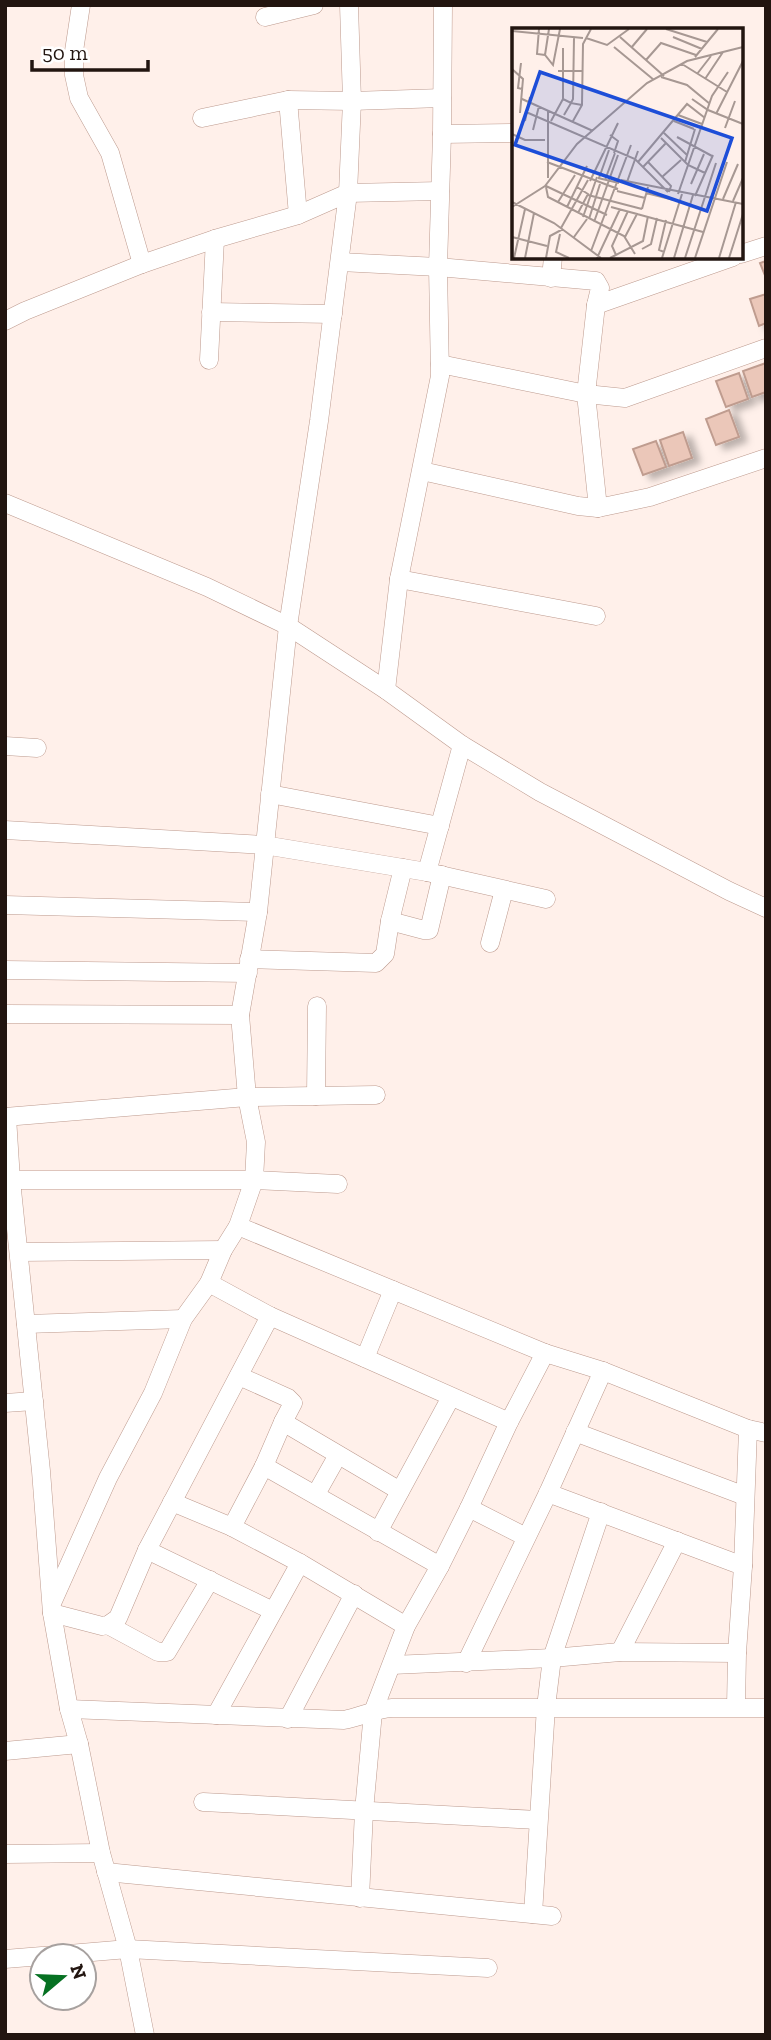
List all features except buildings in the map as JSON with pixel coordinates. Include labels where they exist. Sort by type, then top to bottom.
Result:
[{"type":"street","points":[[81,5],[74,51],[76,86],[79,98],[110,153],[142,264]]},
{"type":"street","points":[[265,17],[314,5]]},
{"type":"street","points":[[52,1608],[108,1478],[153,1393],[183,1319],[209,1283],[223,1250],[238,1226],[254,1180],[256,1142],[247,1097],[240,1014],[258,912],[288,626],[348,192],[352,101],[349,5]]},
{"type":"street","points":[[386,690],[399,579],[440,376],[438,267],[443,5]]},
{"type":"street","points":[[202,118],[288,100],[442,98]]},
{"type":"street","points":[[288,100],[298,215]]},
{"type":"street","points":[[442,134],[512,133]]},
{"type":"street","points":[[5,321],[142,264],[298,215],[348,192],[440,191]]},
{"type":"street","points":[[209,360],[215,239]]},
{"type":"street","points":[[743,253],[766,246]]},
{"type":"street","points":[[551,278],[553,259]]},
{"type":"street","points":[[596,305],[727,259]]},
{"type":"street","points":[[340,262],[438,267],[596,281],[600,288],[586,394],[598,508]]},
{"type":"street","points":[[211,312],[333,314]]},
{"type":"street","points":[[440,364],[586,394],[625,398],[766,348]]},
{"type":"street","points":[[422,471],[578,506],[598,508],[650,497],[766,458]]},
{"type":"street","points":[[5,503],[208,587],[288,626],[386,690],[462,745],[540,792],[766,908]]},
{"type":"street","points":[[399,579],[597,616]]},
{"type":"street","points":[[390,920],[429,930],[440,827],[462,745]]},
{"type":"street","points":[[5,746],[37,748]]},
{"type":"street","points":[[270,794],[440,827]]},
{"type":"street","points":[[5,830],[264,845],[404,868],[546,899]]},
{"type":"street","points":[[5,970],[376,963],[385,954],[390,920],[404,868]]},
{"type":"street","points":[[489,943],[504,890]]},
{"type":"street","points":[[5,905],[258,912]]},
{"type":"street","points":[[317,1006],[317,1096]]},
{"type":"street","points":[[5,1014],[240,1014]]},
{"type":"street","points":[[145,2035],[128,1949],[106,1872],[69,1709],[52,1608],[6,1117],[247,1097],[376,1095]]},
{"type":"street","points":[[11,1180],[254,1180],[338,1184]]},
{"type":"street","points":[[238,1226],[545,1353],[603,1371],[757,1431],[746,1496],[736,1707]]},
{"type":"street","points":[[19,1252],[223,1250]]},
{"type":"street","points":[[209,1283],[270,1316],[509,1422]]},
{"type":"street","points":[[365,1358],[393,1290]]},
{"type":"street","points":[[52,1608],[102,1626],[118,1618],[147,1550],[270,1316]]},
{"type":"street","points":[[26,1324],[183,1319]]},
{"type":"street","points":[[360,1898],[373,1712],[406,1626],[440,1566],[545,1353]]},
{"type":"street","points":[[466,1663],[603,1371]]},
{"type":"street","points":[[232,1527],[264,1466],[283,1422],[293,1407],[291,1400],[239,1376]]},
{"type":"street","points":[[378,1532],[451,1397]]},
{"type":"street","points":[[5,1403],[34,1401]]},
{"type":"street","points":[[283,1422],[400,1491]]},
{"type":"street","points":[[575,1432],[746,1496]]},
{"type":"street","points":[[316,1494],[338,1455]]},
{"type":"street","points":[[264,1466],[440,1566]]},
{"type":"street","points":[[548,1493],[743,1566]]},
{"type":"street","points":[[172,1502],[232,1527],[300,1563],[406,1626]]},
{"type":"street","points":[[469,1508],[526,1537]]},
{"type":"street","points":[[533,1914],[546,1707],[552,1658],[601,1512]]},
{"type":"street","points":[[621,1652],[677,1541]]},
{"type":"street","points":[[147,1550],[274,1611]]},
{"type":"street","points":[[216,1715],[300,1563]]},
{"type":"street","points":[[108,1625],[158,1652],[167,1652],[209,1580]]},
{"type":"street","points":[[288,1719],[354,1594]]},
{"type":"street","points":[[392,1665],[466,1663],[621,1652],[737,1653]]},
{"type":"street","points":[[69,1709],[344,1720],[392,1707],[766,1707]]},
{"type":"street","points":[[5,1751],[79,1744]]},
{"type":"street","points":[[203,1802],[538,1820]]},
{"type":"street","points":[[5,1854],[102,1853]]},
{"type":"street","points":[[106,1872],[552,1916]]},
{"type":"street","points":[[98,1951],[128,1949],[488,1968]]},
{"type":"street","points":[[5,1959],[28,1957]]}]
